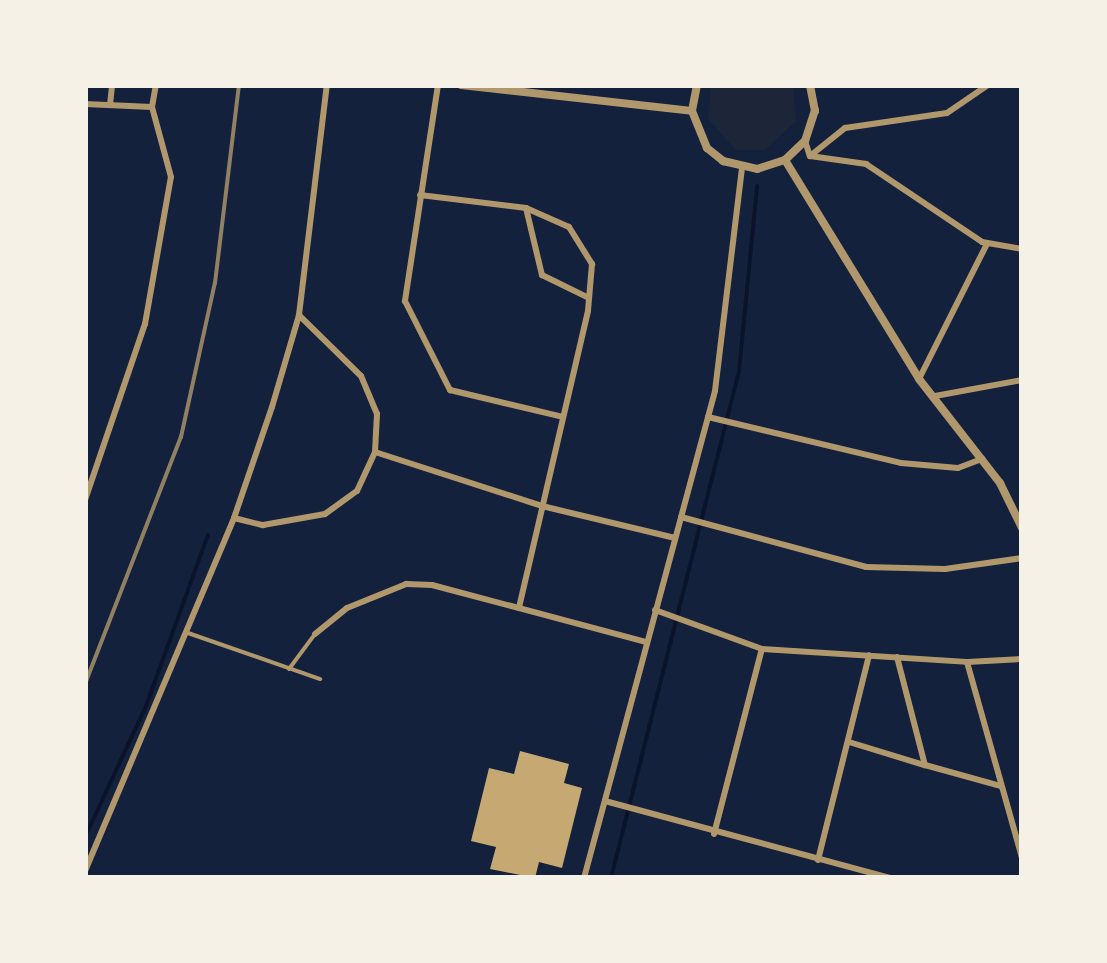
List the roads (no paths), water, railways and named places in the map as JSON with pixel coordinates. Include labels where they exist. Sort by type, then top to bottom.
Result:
[{"type":"street","points":[[110,105],[112,85]]},
{"type":"street","points":[[85,500],[145,324],[171,177],[152,107],[156,85]]},
{"type":"street","points":[[85,871],[234,518],[299,315],[327,85]]},
{"type":"street","points":[[438,85],[405,301],[450,390],[563,417]]},
{"type":"street","points":[[461,85],[692,111]]},
{"type":"street","points":[[697,85],[692,111],[707,148],[742,168],[785,160],[804,142],[814,111],[810,85]]},
{"type":"street","points":[[810,156],[845,128],[947,113],[988,85]]},
{"type":"street","points":[[85,104],[152,107]]},
{"type":"street","points":[[804,142],[810,156]]},
{"type":"street","points":[[810,156],[866,164],[890,176],[988,244],[1022,249]]},
{"type":"street","points":[[785,160],[919,380],[982,459],[1022,528]]},
{"type":"street","points":[[584,878],[708,416],[742,168]]},
{"type":"street","points":[[420,195],[526,208],[570,227],[592,264],[589,298],[519,608]]},
{"type":"street","points":[[526,208],[542,276],[589,298]]},
{"type":"street","points":[[919,380],[988,244]]},
{"type":"street","points":[[234,518],[263,525],[325,514],[356,491],[375,452],[376,414],[361,376],[299,315]]},
{"type":"street","points":[[935,396],[1022,380]]},
{"type":"street","points":[[708,416],[900,463],[958,468],[982,459]]},
{"type":"street","points":[[375,452],[542,506],[675,538]]},
{"type":"street","points":[[680,517],[866,567],[944,569],[1022,558]]},
{"type":"street","points":[[315,634],[348,608],[406,584],[519,608],[646,642]]},
{"type":"street","points":[[655,610],[762,650],[967,662],[1022,658]]},
{"type":"street","points":[[714,834],[762,650]]},
{"type":"street","points":[[818,860],[869,655]]},
{"type":"street","points":[[897,657],[925,765]]},
{"type":"street","points":[[967,662],[1022,858]]},
{"type":"street","points":[[848,742],[1000,786]]},
{"type":"street","points":[[606,800],[714,834],[890,878]]},
{"type":"lane","points":[[188,633],[320,680]]},
{"type":"lane","points":[[289,668],[315,634]]},
{"type":"waterway","points":[[611,878],[739,371],[757,186]]},
{"type":"waterway","points":[[85,837],[146,706],[208,535]]},
{"type":"railway","points":[[85,684],[181,437],[215,283],[239,85]]}]
